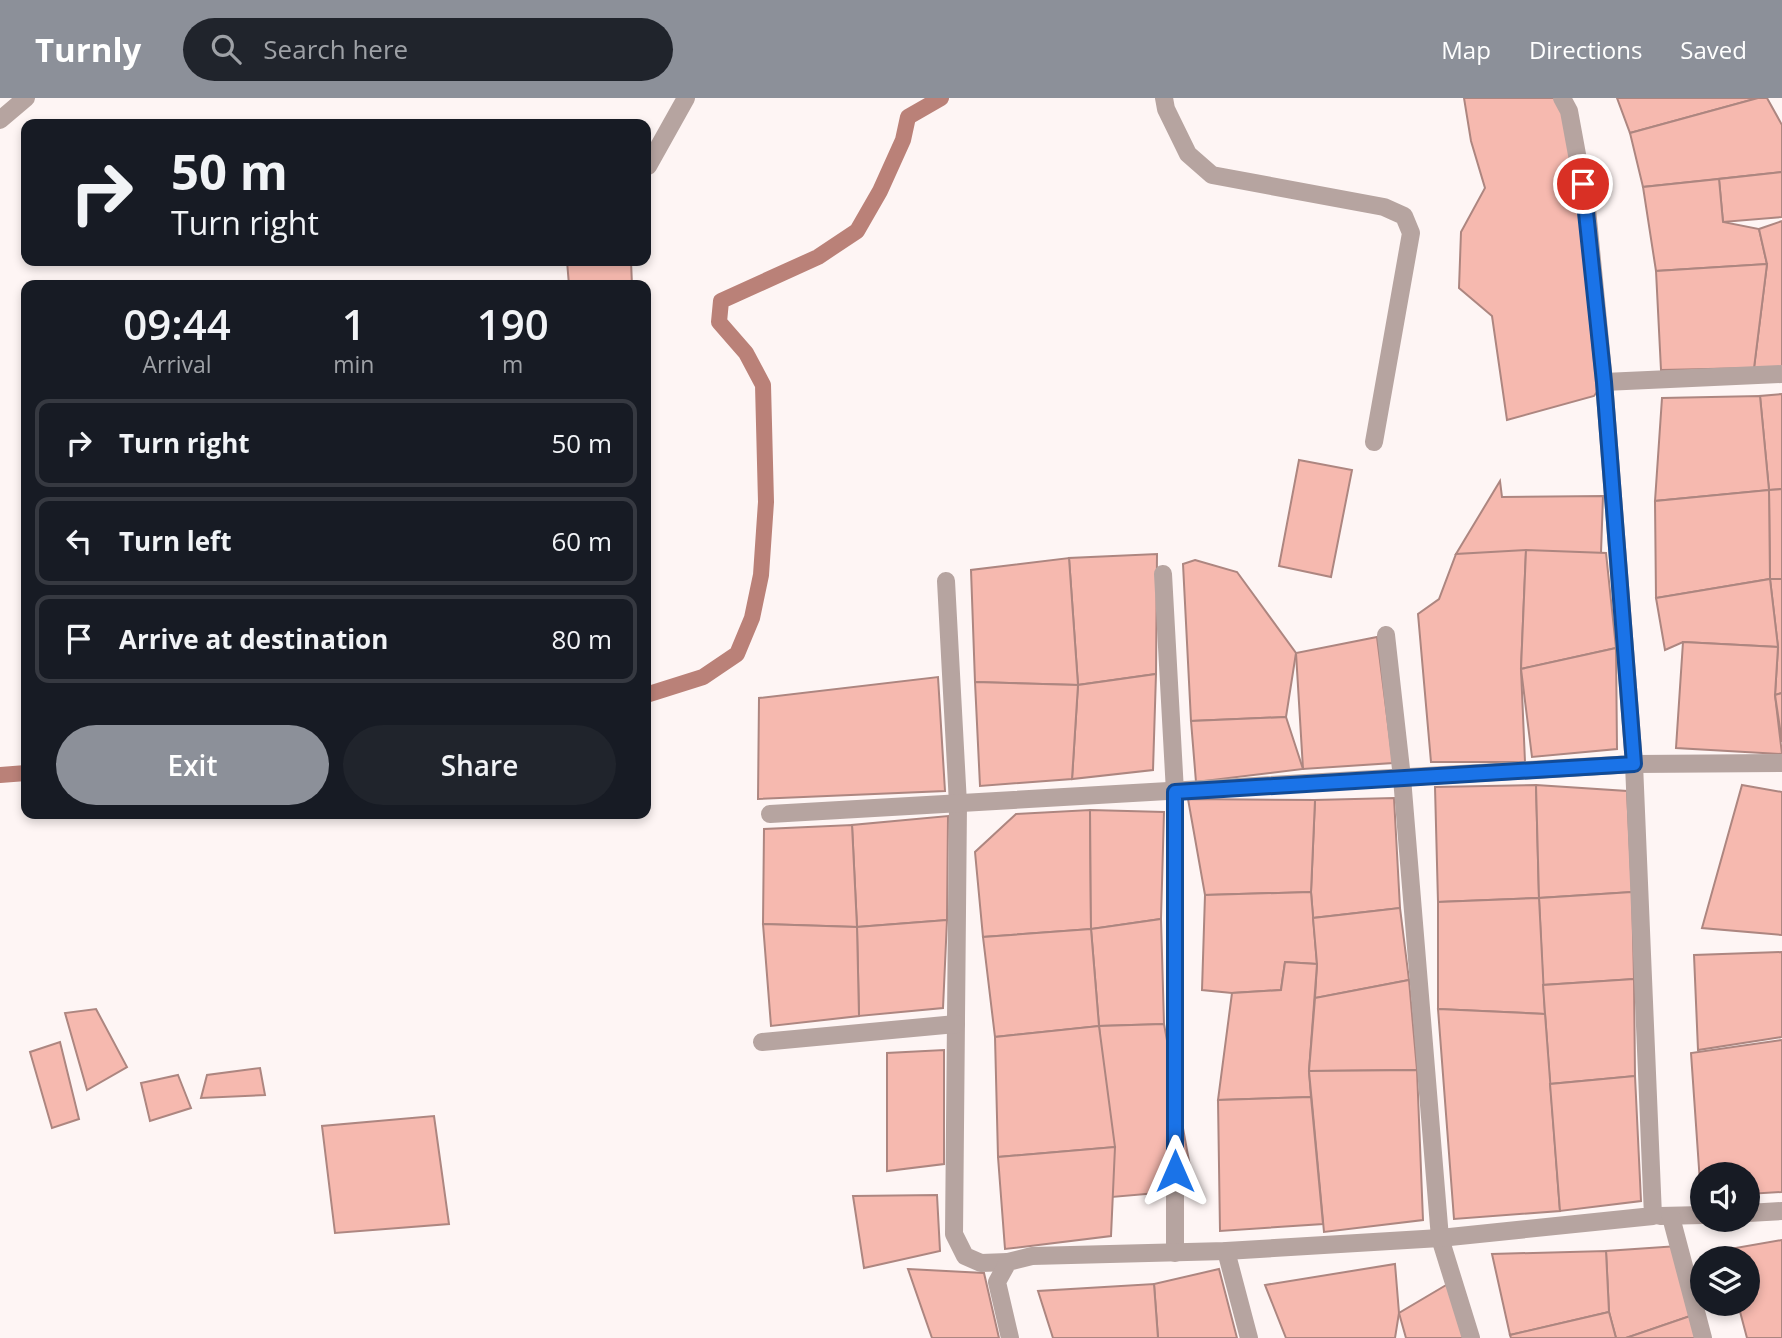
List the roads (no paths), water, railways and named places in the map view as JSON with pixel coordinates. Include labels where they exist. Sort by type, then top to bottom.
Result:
[{"type":"street","points":[[0,120],[26,98]]},
{"type":"street","points":[[651,161],[687,98]]},
{"type":"street","points":[[1164,98],[1166,109],[1188,154],[1212,175],[1384,207],[1404,216],[1411,233],[1374,442]]},
{"type":"street","points":[[1562,98],[1569,111],[1587,209],[1604,382],[1634,764],[1662,1216],[1703,1338]]},
{"type":"street","points":[[1604,382],[1782,374]]},
{"type":"street","points":[[1163,574],[1175,792],[1175,1253]]},
{"type":"street","points":[[946,581],[958,804],[954,1234],[965,1256],[981,1263],[1008,1262],[1032,1256],[1226,1251],[1440,1238],[1690,1215]]},
{"type":"street","points":[[1386,635],[1402,778],[1440,1238],[1471,1338]]},
{"type":"street","points":[[770,814],[1634,764],[1782,762]]},
{"type":"street","points":[[762,1042],[956,1024]]},
{"type":"street","points":[[1760,1212],[1782,1211]]},
{"type":"street","points":[[1226,1251],[1249,1338]]},
{"type":"street","points":[[1008,1262],[997,1282],[1010,1338]]},
{"type":"waterway","points":[[651,693],[703,677],[737,654],[752,618],[761,575],[766,502],[763,385],[746,353],[719,322],[721,301],[818,257],[857,231],[880,191],[903,140],[908,117],[941,98]]},
{"type":"waterway","points":[[0,775],[21,773]]}]
